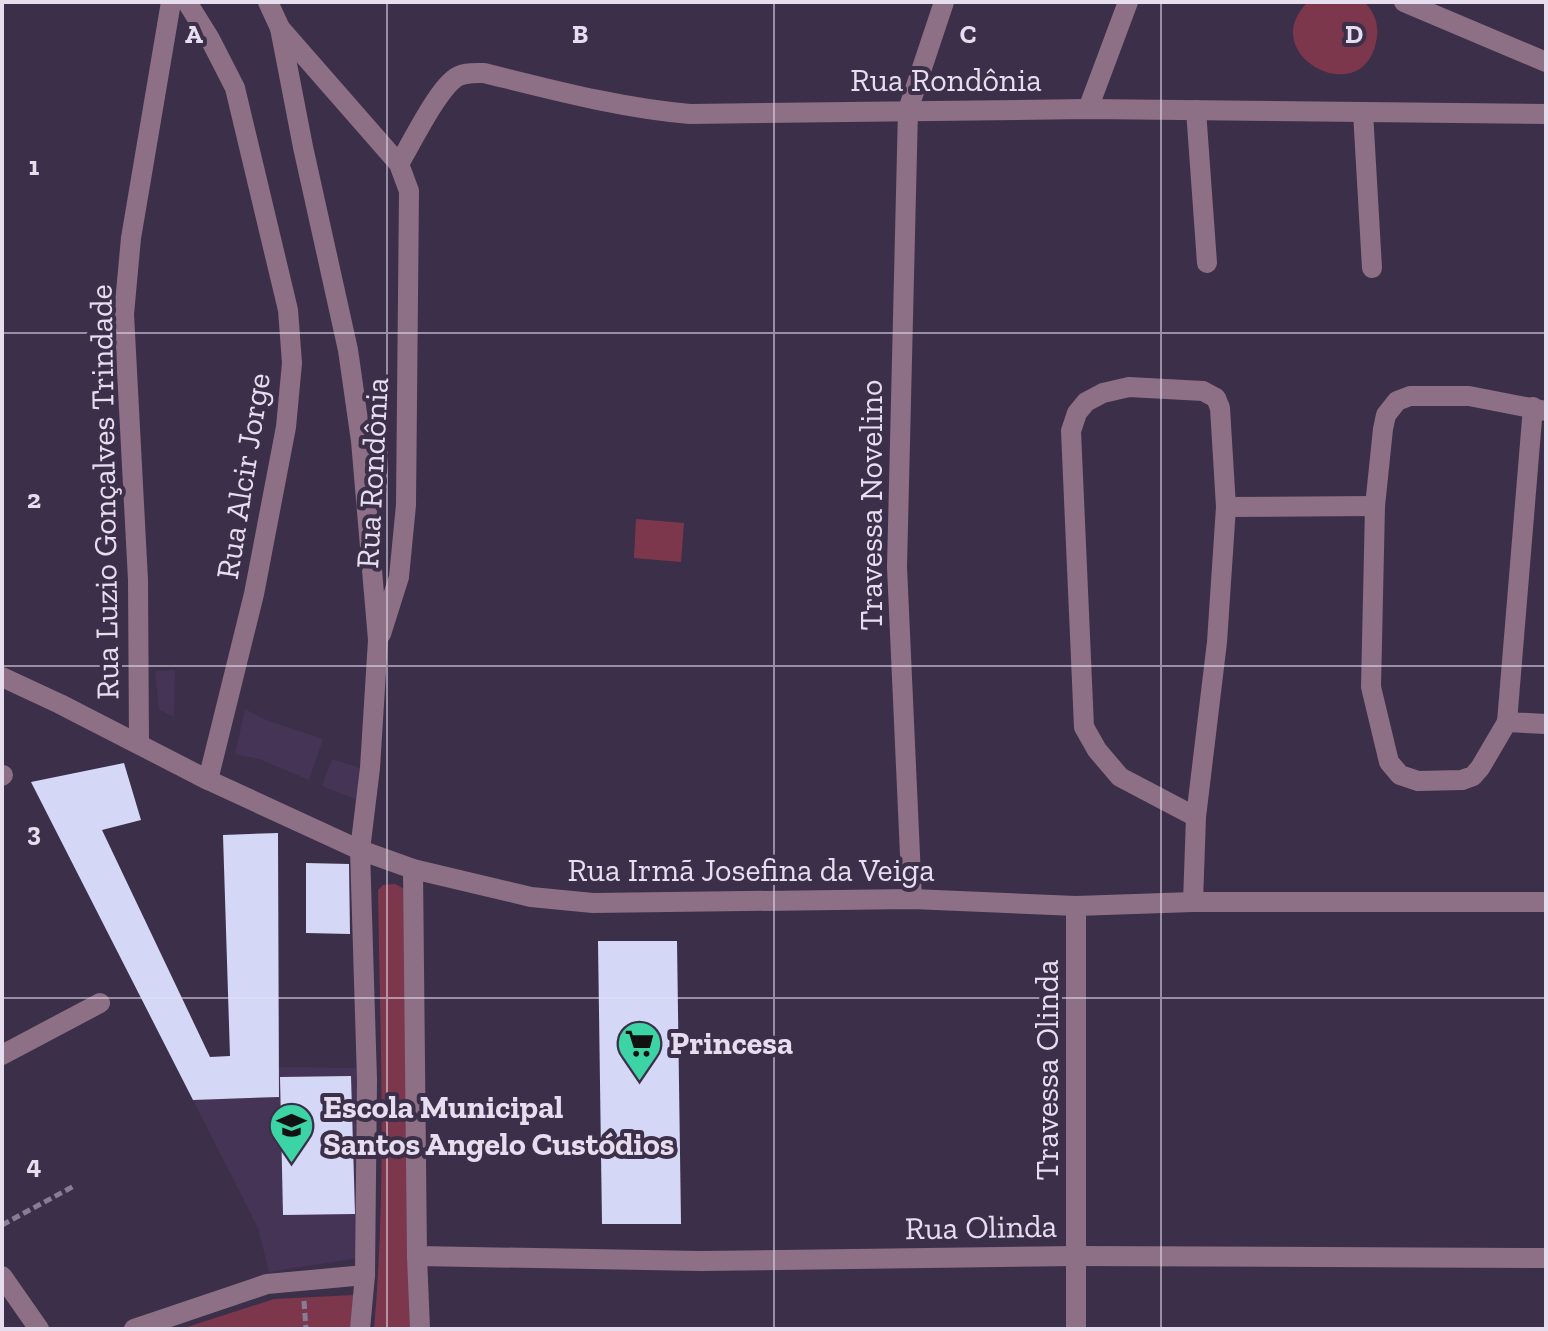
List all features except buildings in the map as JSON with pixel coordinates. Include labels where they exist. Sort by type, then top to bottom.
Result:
[{"type":"street","name":"Rua Luzio Gonçalves Trindade","points":[[139,744],[138,580],[124,314],[131,238],[171,2]]},
{"type":"street","name":"Rua Alcir Jorge","points":[[187,2],[235,88],[288,310],[292,363],[286,427],[254,594],[208,780]]},
{"type":"street","name":"Rua Rondônia","points":[[268,2],[280,28],[399,164],[409,191],[406,505],[399,577],[378,640]]},
{"type":"street","name":"Travessa Novelino","points":[[912,899],[897,567],[908,110],[944,2]]},
{"type":"street","points":[[1088,109],[1128,2]]},
{"type":"street","points":[[1404,2],[1546,62]]},
{"type":"street","points":[[280,28],[348,350],[361,441],[378,640],[370,768],[360,850],[367,1080],[365,1275],[360,1329]]},
{"type":"street","name":"Rua Rondônia","points":[[399,164],[445,89],[455,77],[468,73],[484,73],[646,111],[690,114],[1088,109],[1546,114]]},
{"type":"street","points":[[1196,110],[1207,263]]},
{"type":"street","points":[[1363,112],[1372,268]]},
{"type":"street","points":[[1193,902],[1196,817],[1217,642],[1226,507],[1220,408],[1210,392],[1129,387],[1103,393],[1086,402],[1077,413],[1071,431],[1084,727],[1097,750],[1120,777],[1196,817]]},
{"type":"street","points":[[1410,396],[1469,396],[1540,409],[1507,722],[1473,776],[1462,780],[1418,781],[1400,775],[1389,762],[1371,687],[1375,506],[1386,415],[1397,401],[1410,396]]},
{"type":"street","points":[[1226,507],[1375,506]]},
{"type":"street","name":"Rua Irmã Josefina da Veiga","points":[[2,677],[208,780],[360,850],[413,869],[531,897],[593,903],[912,899],[1076,906],[1193,902],[1546,902]]},
{"type":"street","points":[[1507,722],[1546,724]]},
{"type":"street","points":[[413,869],[420,1329]]},
{"type":"street","name":"Travessa Olinda","points":[[1076,906],[1076,1329]]},
{"type":"street","points":[[2,1055],[100,1003]]},
{"type":"street","name":"Rua Olinda","points":[[417,1256],[701,1261],[1077,1256],[1546,1258]]},
{"type":"street","points":[[134,1329],[267,1284],[365,1275]]},
{"type":"street","points":[[2,1276],[39,1329]]},
{"type":"path","points":[[2,1225],[74,1186]]},
{"type":"shaded area","points":[[1308,2],[1364,2],[1368,6],[1374,15],[1377,31],[1367,63],[1352,73],[1334,74],[1316,68],[1302,56],[1294,40],[1295,22]]},
{"type":"shaded area","points":[[636,519],[684,523],[681,562],[634,558]]},
{"type":"shaded area","points":[[175,670],[174,717],[159,710],[155,671]]},
{"type":"shaded area","points":[[245,709],[266,720],[323,739],[309,780],[259,759],[235,754]]},
{"type":"shaded area","points":[[332,759],[363,769],[357,800],[322,786]]},
{"type":"shaded area","points":[[395,884],[406,890],[410,1329],[374,1329],[382,1164],[378,890],[383,885]]},
{"type":"shaded area","name":"Escola Municipal Santos Angelo Custódios","points":[[279,1067],[359,1068],[359,1258],[269,1272],[258,1228],[193,1100],[278,1097]]},
{"type":"shaded area","points":[[354,1295],[351,1329],[181,1329],[274,1299]]},
{"type":"place","name":"Princesa","points":[[639,1082]]},
{"type":"place","name":"Escola Municipal Santos Angelo Custódios","points":[[292,1164]]}]
